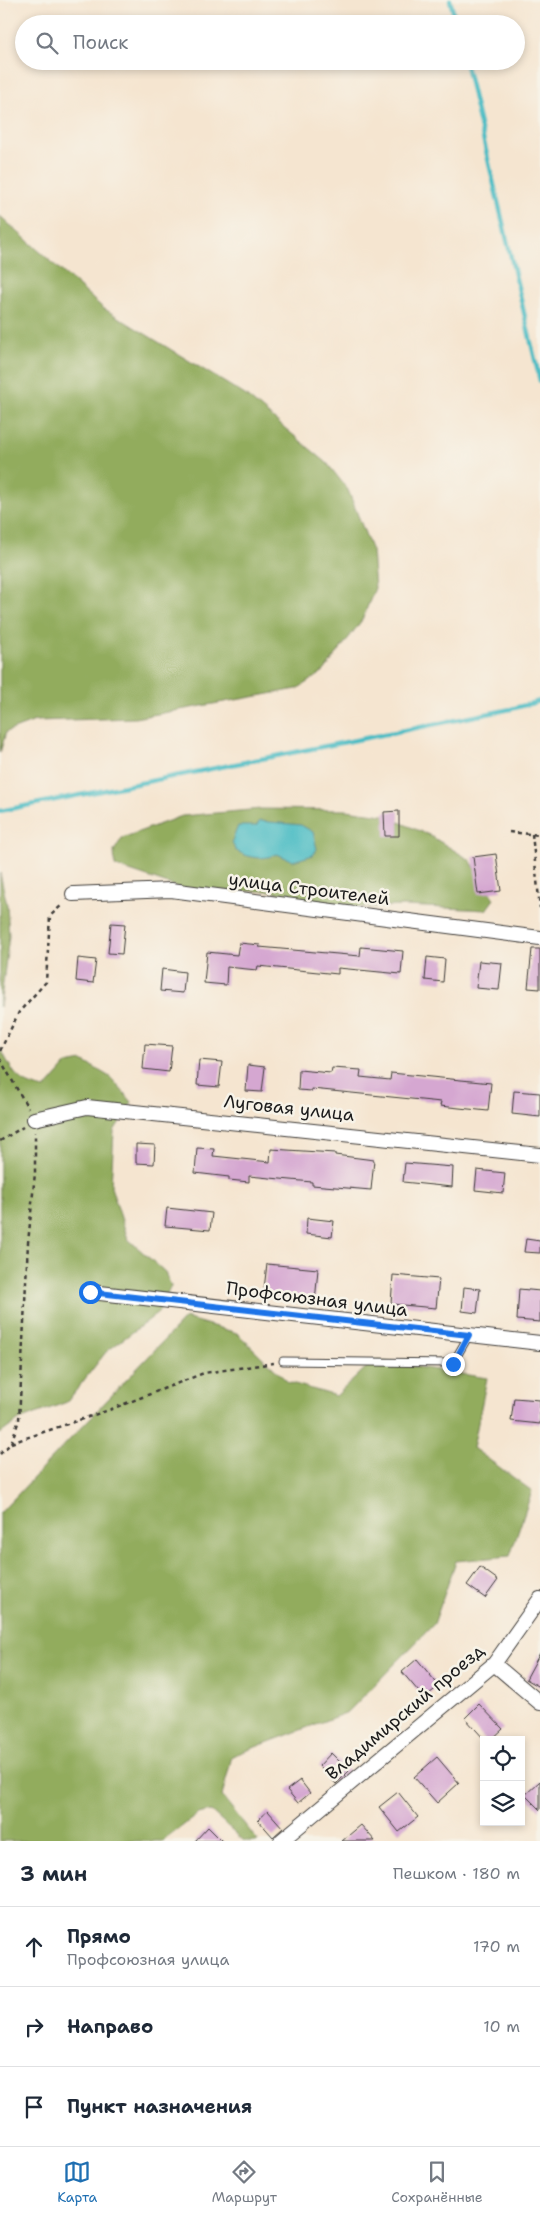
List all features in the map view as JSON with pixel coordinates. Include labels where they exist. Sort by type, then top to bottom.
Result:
[{"type":"street","name":"улица Строителей","points":[[73,894],[171,890],[540,938]]},
{"type":"street","name":"Луговая улица","points":[[34,1119],[87,1106],[540,1155]]},
{"type":"street","name":"Профсоюзная улица","points":[[90,1292],[540,1343]]},
{"type":"street","name":"Владимирский проезд","points":[[281,1841],[494,1664],[540,1599]]},
{"type":"street","points":[[494,1664],[540,1703]]},
{"type":"lane","points":[[283,1361],[453,1364],[469,1335]]},
{"type":"path","points":[[509,832],[540,835]]},
{"type":"path","points":[[532,834],[540,908]]},
{"type":"path","points":[[0,1051],[19,1012],[46,982],[50,916],[73,894]]},
{"type":"path","points":[[0,1059],[34,1119],[35,1173],[28,1243],[19,1420],[11,1443],[0,1454]]},
{"type":"path","points":[[0,1141],[34,1119]]},
{"type":"path","points":[[11,1443],[109,1410],[204,1373],[283,1361]]},
{"type":"green space","points":[[0,216],[103,308],[245,395],[327,463],[348,490],[372,551],[375,588],[362,620],[324,671],[297,689],[135,718],[35,721],[6,732],[0,753]]},
{"type":"green space","points":[[261,809],[346,810],[383,815],[429,835],[470,860],[494,899],[486,910],[405,906],[336,908],[271,891],[189,891],[115,866],[114,851],[122,838],[182,816]]},
{"type":"green space","points":[[0,873],[7,905],[9,936],[0,1007]]},
{"type":"green space","points":[[0,1048],[12,1070],[21,1080],[27,1083],[45,1089],[67,1064],[83,1061],[110,1077],[132,1102],[114,1131],[111,1187],[128,1239],[165,1272],[171,1286],[158,1313],[106,1352],[67,1402],[19,1420],[0,1434]]},
{"type":"green space","points":[[185,1318],[237,1333],[288,1382],[336,1396],[374,1360],[487,1378],[473,1448],[532,1491],[510,1556],[456,1561],[434,1624],[348,1712],[232,1756],[222,1796],[258,1841],[244,1841],[211,1811],[198,1814],[163,1841],[0,1841],[0,1513]]},
{"type":"water","points":[[260,821],[301,825],[313,832],[317,849],[313,855],[293,861],[277,854],[255,858],[235,850],[232,841],[238,826],[256,826]]},
{"type":"building","points":[[399,811],[399,836],[385,836],[384,812]]},
{"type":"building","points":[[496,854],[501,891],[478,894],[473,857]]},
{"type":"building","points":[[111,923],[125,924],[122,954],[108,953]]},
{"type":"building","points":[[239,943],[260,945],[259,947],[360,956],[361,947],[403,951],[401,974],[338,968],[338,974],[258,966],[257,970],[227,967],[226,985],[204,983],[207,952],[237,955]]},
{"type":"building","points":[[532,949],[540,949],[540,989],[528,988]]},
{"type":"building","points":[[427,957],[445,959],[443,982],[425,980]]},
{"type":"building","points":[[78,958],[96,960],[93,983],[76,981]]},
{"type":"building","points":[[479,961],[502,963],[499,990],[476,988]]},
{"type":"building","points":[[162,969],[185,972],[183,993],[160,991]]},
{"type":"building","points":[[145,1044],[172,1046],[169,1072],[143,1069]]},
{"type":"building","points":[[199,1060],[222,1062],[219,1087],[197,1085]]},
{"type":"building","points":[[248,1065],[265,1067],[262,1092],[246,1091]]},
{"type":"building","points":[[332,1068],[361,1070],[360,1077],[390,1080],[391,1073],[491,1083],[488,1111],[440,1106],[441,1102],[312,1089],[312,1091],[298,1090],[299,1070],[331,1073]]},
{"type":"building","points":[[514,1091],[540,1093],[540,1117],[512,1114]]},
{"type":"building","points":[[136,1144],[155,1145],[154,1164],[136,1163]]},
{"type":"building","points":[[197,1148],[214,1149],[213,1156],[270,1162],[271,1149],[335,1153],[335,1155],[374,1160],[371,1190],[312,1185],[312,1182],[249,1176],[249,1182],[229,1180],[229,1177],[195,1173]]},
{"type":"building","points":[[405,1163],[453,1167],[452,1187],[403,1182]]},
{"type":"building","points":[[477,1170],[505,1173],[503,1193],[475,1190]]},
{"type":"building","points":[[167,1208],[212,1213],[210,1230],[165,1226]]},
{"type":"building","points":[[307,1218],[334,1221],[332,1237],[306,1234]]},
{"type":"building","points":[[526,1239],[540,1241],[540,1253],[524,1252]]},
{"type":"building","points":[[267,1264],[318,1269],[315,1302],[263,1297]]},
{"type":"building","points":[[393,1275],[439,1279],[436,1308],[391,1304]]},
{"type":"building","points":[[464,1287],[480,1289],[477,1313],[462,1311]]},
{"type":"building","points":[[519,1289],[540,1291],[540,1322],[517,1320]]},
{"type":"building","points":[[514,1398],[540,1400],[540,1424],[511,1421]]},
{"type":"building","points":[[480,1567],[498,1580],[485,1598],[467,1585]]},
{"type":"building","points":[[540,1653],[540,1687],[526,1679]]},
{"type":"building","points":[[417,1659],[439,1686],[424,1698],[402,1672]]},
{"type":"building","points":[[479,1704],[503,1729],[495,1736],[481,1736],[465,1718]]},
{"type":"building","points":[[331,1753],[349,1771],[336,1784],[319,1766]]},
{"type":"building","points":[[437,1757],[459,1783],[437,1803],[414,1777]]},
{"type":"building","points":[[300,1780],[310,1793],[298,1803],[287,1790]]},
{"type":"building","points":[[540,1781],[540,1810],[525,1795]]},
{"type":"building","points":[[398,1792],[418,1817],[399,1832],[379,1807]]},
{"type":"building","points":[[268,1811],[283,1828],[273,1837],[258,1820]]},
{"type":"building","points":[[361,1825],[375,1841],[342,1841]]},
{"type":"building","points":[[208,1827],[222,1841],[195,1841]]},
{"type":"waterway","points":[[450,0],[454,15]]},
{"type":"waterway","points":[[467,70],[540,381]]},
{"type":"waterway","points":[[0,811],[511,709],[540,701]]},
{"type":"route","points":[[90,1292],[469,1335],[453,1364]]}]
